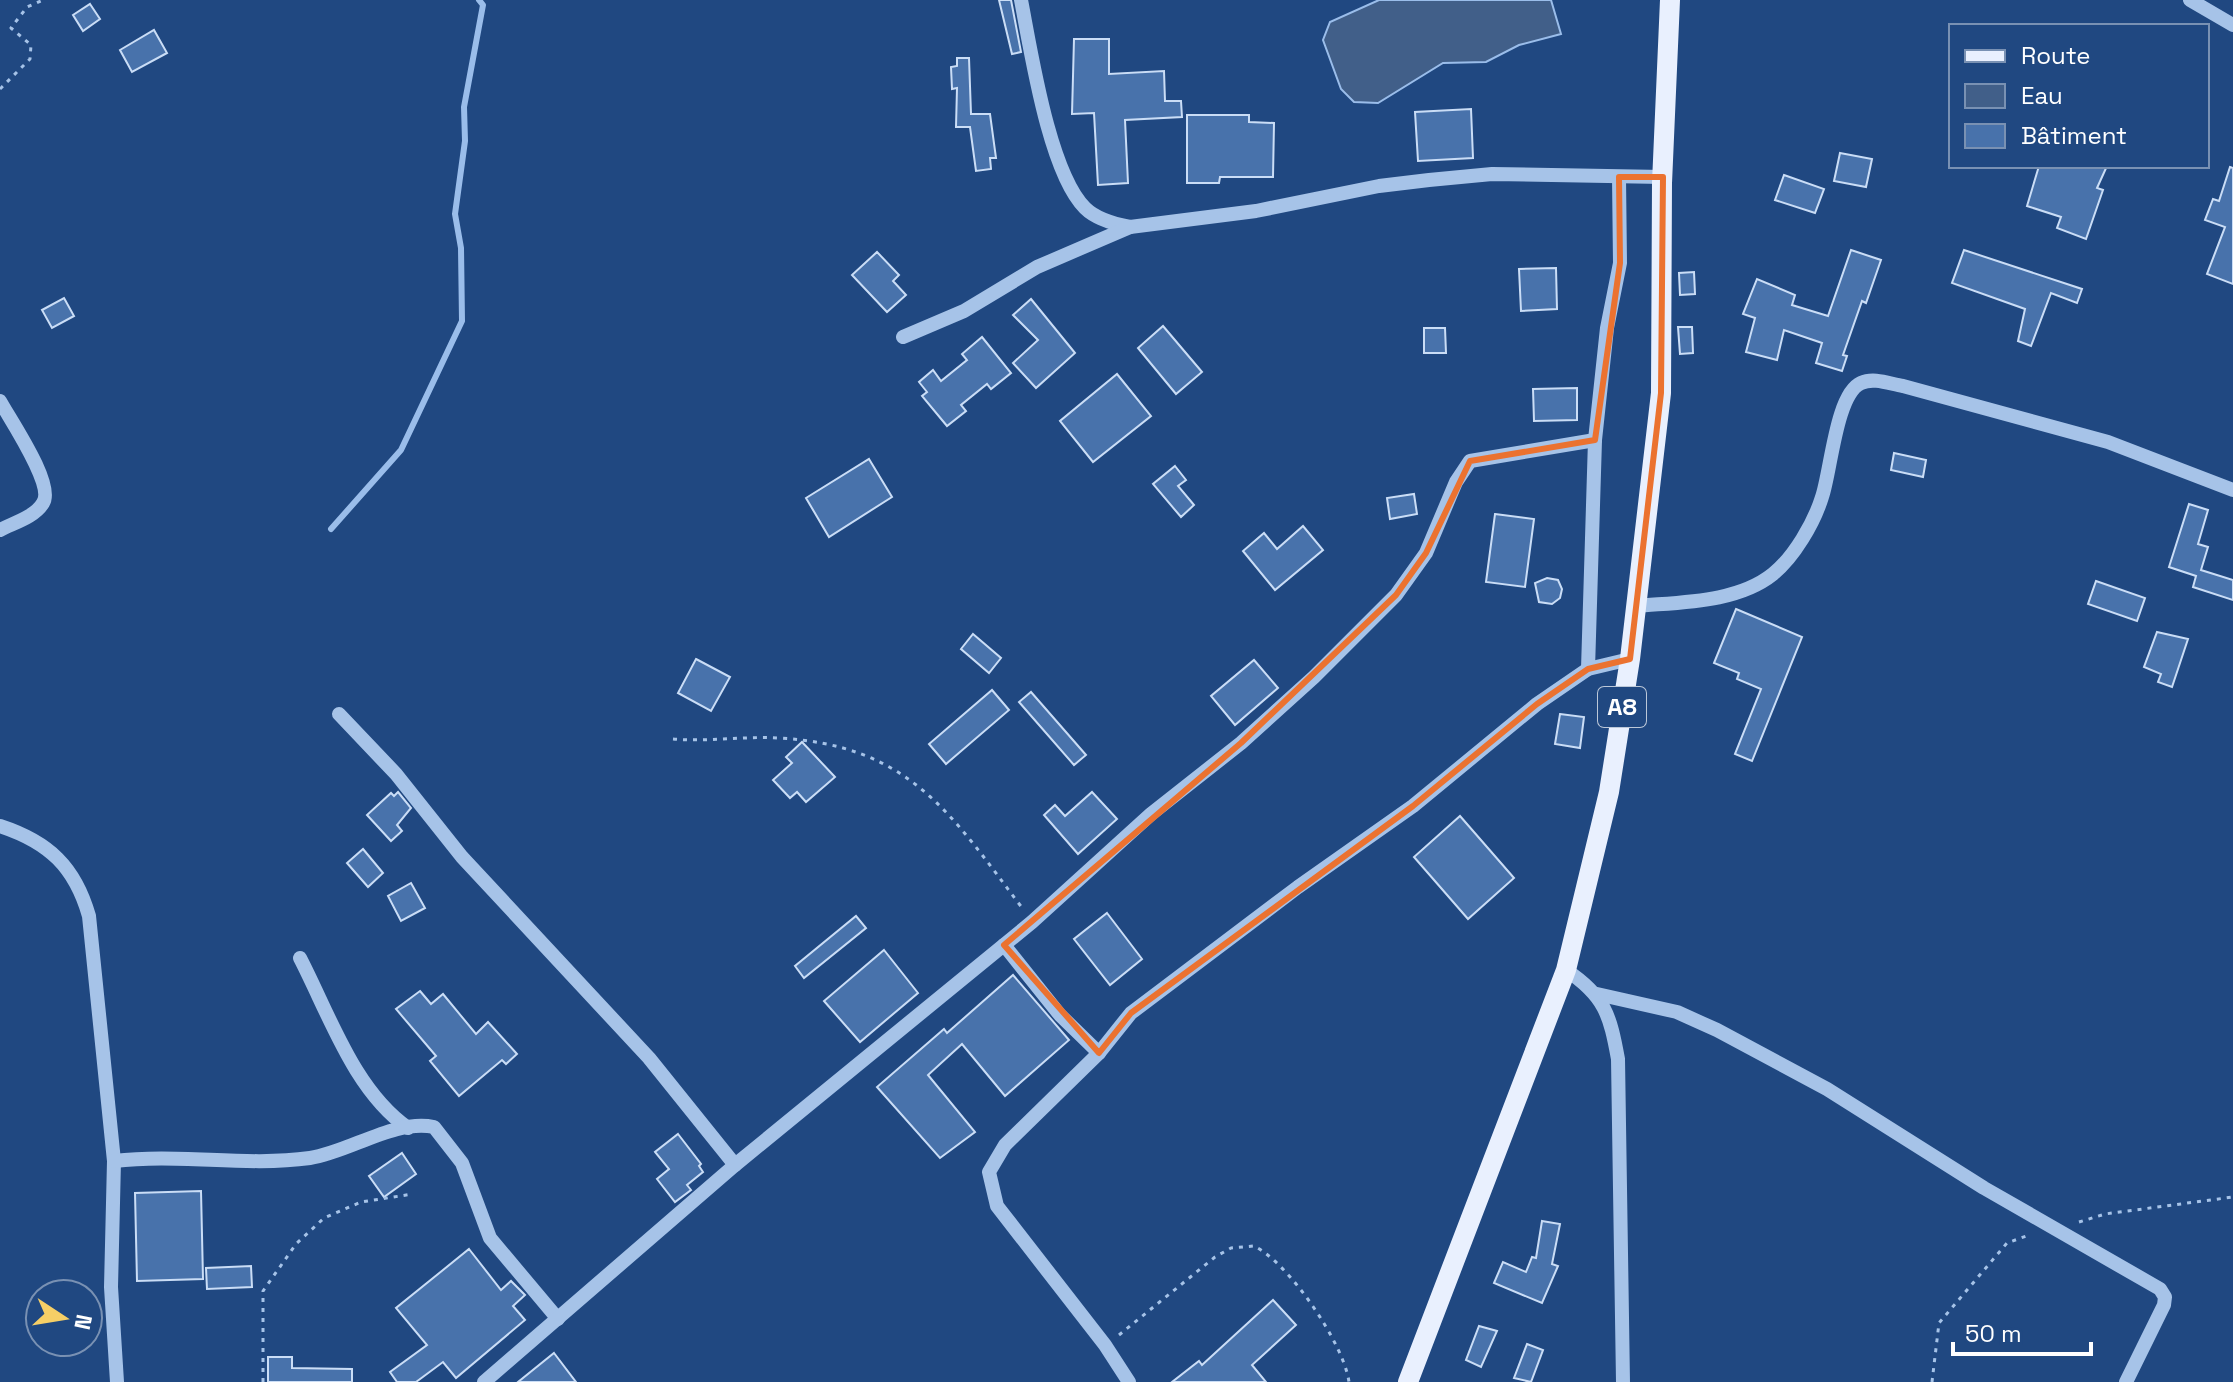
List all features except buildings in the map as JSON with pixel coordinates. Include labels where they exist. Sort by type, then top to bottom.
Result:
[{"type":"main road","name":"A8","points":[[1408,1382],[1566,970],[1609,792],[1630,659],[1661,393],[1663,177],[1670,0]]},
{"type":"street","points":[[1021,0],[1046,117],[1069,184],[1093,214],[1130,227]]},
{"type":"street","points":[[2190,0],[2233,25]]},
{"type":"street","points":[[903,337],[964,311],[1037,267],[1130,227],[1256,211],[1379,186],[1492,174],[1663,177]]},
{"type":"street","points":[[1588,669],[1595,440],[1607,328],[1620,263],[1619,177]]},
{"type":"street","points":[[1636,606],[1705,599],[1737,591],[1771,575],[1792,552],[1822,499],[1844,406],[1851,390],[1862,382],[1903,386],[2108,442],[2233,490]]},
{"type":"street","points":[[0,401],[46,484],[45,501],[36,511],[0,530]]},
{"type":"street","points":[[484,1382],[735,1165],[1032,922],[1151,814],[1241,743],[1314,677],[1396,595],[1426,553],[1456,482],[1470,461],[1595,440]]},
{"type":"street","points":[[1129,1382],[1105,1345],[997,1206],[989,1172],[1005,1145],[1099,1053],[1131,1013],[1298,887],[1413,806],[1537,704],[1588,669],[1630,659]]},
{"type":"street","points":[[339,714],[396,774],[462,857],[649,1058],[735,1165]]},
{"type":"street","points":[[0,826],[33,838],[63,863],[81,888],[92,937],[114,1161],[111,1287],[117,1382]]},
{"type":"street","points":[[1004,945],[1060,1015],[1099,1053]]},
{"type":"street","points":[[300,958],[365,1083],[387,1112],[408,1128]]},
{"type":"street","points":[[1566,970],[1597,994],[1677,1012],[1827,1089],[1984,1188],[2160,1289],[2165,1297],[2126,1382]]},
{"type":"street","points":[[1597,994],[1611,1023],[1618,1059],[1623,1382]]},
{"type":"street","points":[[114,1161],[162,1156],[256,1161],[311,1158],[408,1128],[431,1126],[440,1131],[462,1163],[490,1238],[558,1319]]},
{"type":"path","points":[[0,89],[30,59],[31,45],[11,28],[27,7],[43,0]]},
{"type":"path","points":[[673,739],[710,742],[778,738],[861,751],[915,780],[972,842],[1032,922]]},
{"type":"path","points":[[263,1382],[263,1291],[296,1244],[324,1218],[361,1202],[413,1194]]},
{"type":"path","points":[[1932,1382],[1939,1323],[2007,1243],[2105,1214],[2233,1197]]},
{"type":"path","points":[[1105,1345],[1215,1257],[1231,1248],[1254,1246],[1292,1275],[1344,1358],[1349,1382]]},
{"type":"highlighted area","points":[[1619,177],[1663,177],[1661,393],[1630,659],[1588,669],[1537,704],[1413,806],[1131,1013],[1099,1053],[1004,945],[1241,743],[1396,595],[1426,553],[1470,461],[1595,440],[1620,263]]},
{"type":"water","points":[[1379,0],[1551,0],[1561,34],[1519,45],[1486,62],[1443,63],[1378,103],[1354,102],[1341,89],[1323,40],[1330,22]]},
{"type":"waterway","points":[[331,529],[401,450],[462,321],[461,248],[455,214],[465,141],[464,107],[483,5],[479,0]]}]
